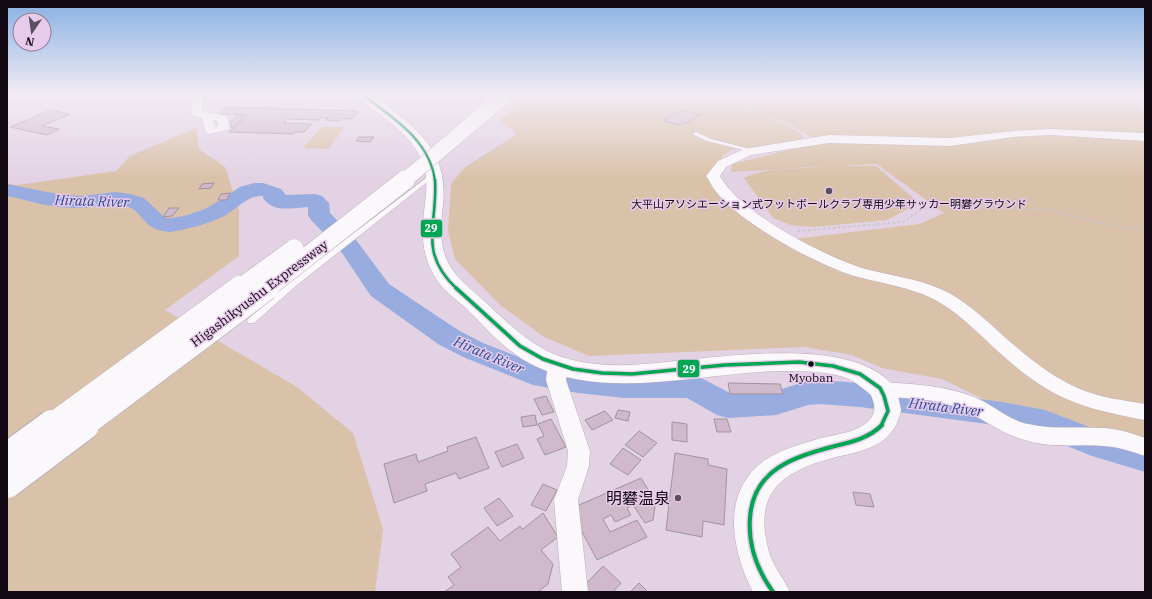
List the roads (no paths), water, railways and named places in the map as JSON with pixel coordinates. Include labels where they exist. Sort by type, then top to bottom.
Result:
[{"type":"highway","points":[[400,123],[412,134],[427,154],[434,173],[432,242],[436,260],[447,279],[515,342],[543,359],[558,374],[586,372],[616,374],[745,364],[813,363],[851,370],[868,378],[884,398],[881,427],[871,434],[855,441],[793,458],[780,464],[768,473],[759,484],[751,501],[749,519],[750,543],[755,563],[773,592]]},
{"type":"highway","name":"Higashikyushu Expressway","points":[[7,458],[210,311],[461,123]]},
{"type":"highway","name":"Higashikyushu Expressway","points":[[7,483],[264,291],[399,185],[467,123]]},
{"type":"street","points":[[1145,137],[1051,132],[1013,134],[950,142],[829,139],[743,153],[722,164],[715,172],[714,180],[734,204],[810,251],[843,267],[929,291],[943,297],[1045,379],[1064,390],[1095,402],[1145,412]]},
{"type":"street","points":[[558,374],[578,451],[578,466],[566,500],[575,592]]},
{"type":"street","points":[[884,398],[944,396],[972,405],[1005,425],[1027,433],[1046,436],[1118,439],[1145,447]]},
{"type":"lane","points":[[696,134],[714,141],[755,151]]},
{"type":"lane","points":[[251,321],[294,283],[434,173]]},
{"type":"waterway","name":"Hirata River","points":[[7,190],[22,192],[57,201],[82,202],[116,199],[130,200],[137,202],[154,219],[164,225],[185,223],[206,216],[225,207],[244,192],[251,190],[259,189],[270,191],[276,195],[273,198],[277,202],[315,200],[318,203],[319,215],[348,245],[380,290],[448,337],[473,350],[533,374],[578,382],[624,387],[692,387],[728,406],[776,403],[807,393],[821,392],[860,395],[1002,414],[1045,423],[1104,446],[1145,458]]},
{"type":"place","name":"大平山アソシエーション式フットボールクラブ専用少年サッカー明礬グラウンド","points":[[829,191]]},
{"type":"place","name":"Myoban","points":[[811,364]]},
{"type":"place","name":"明礬温泉","points":[[678,498]]}]
